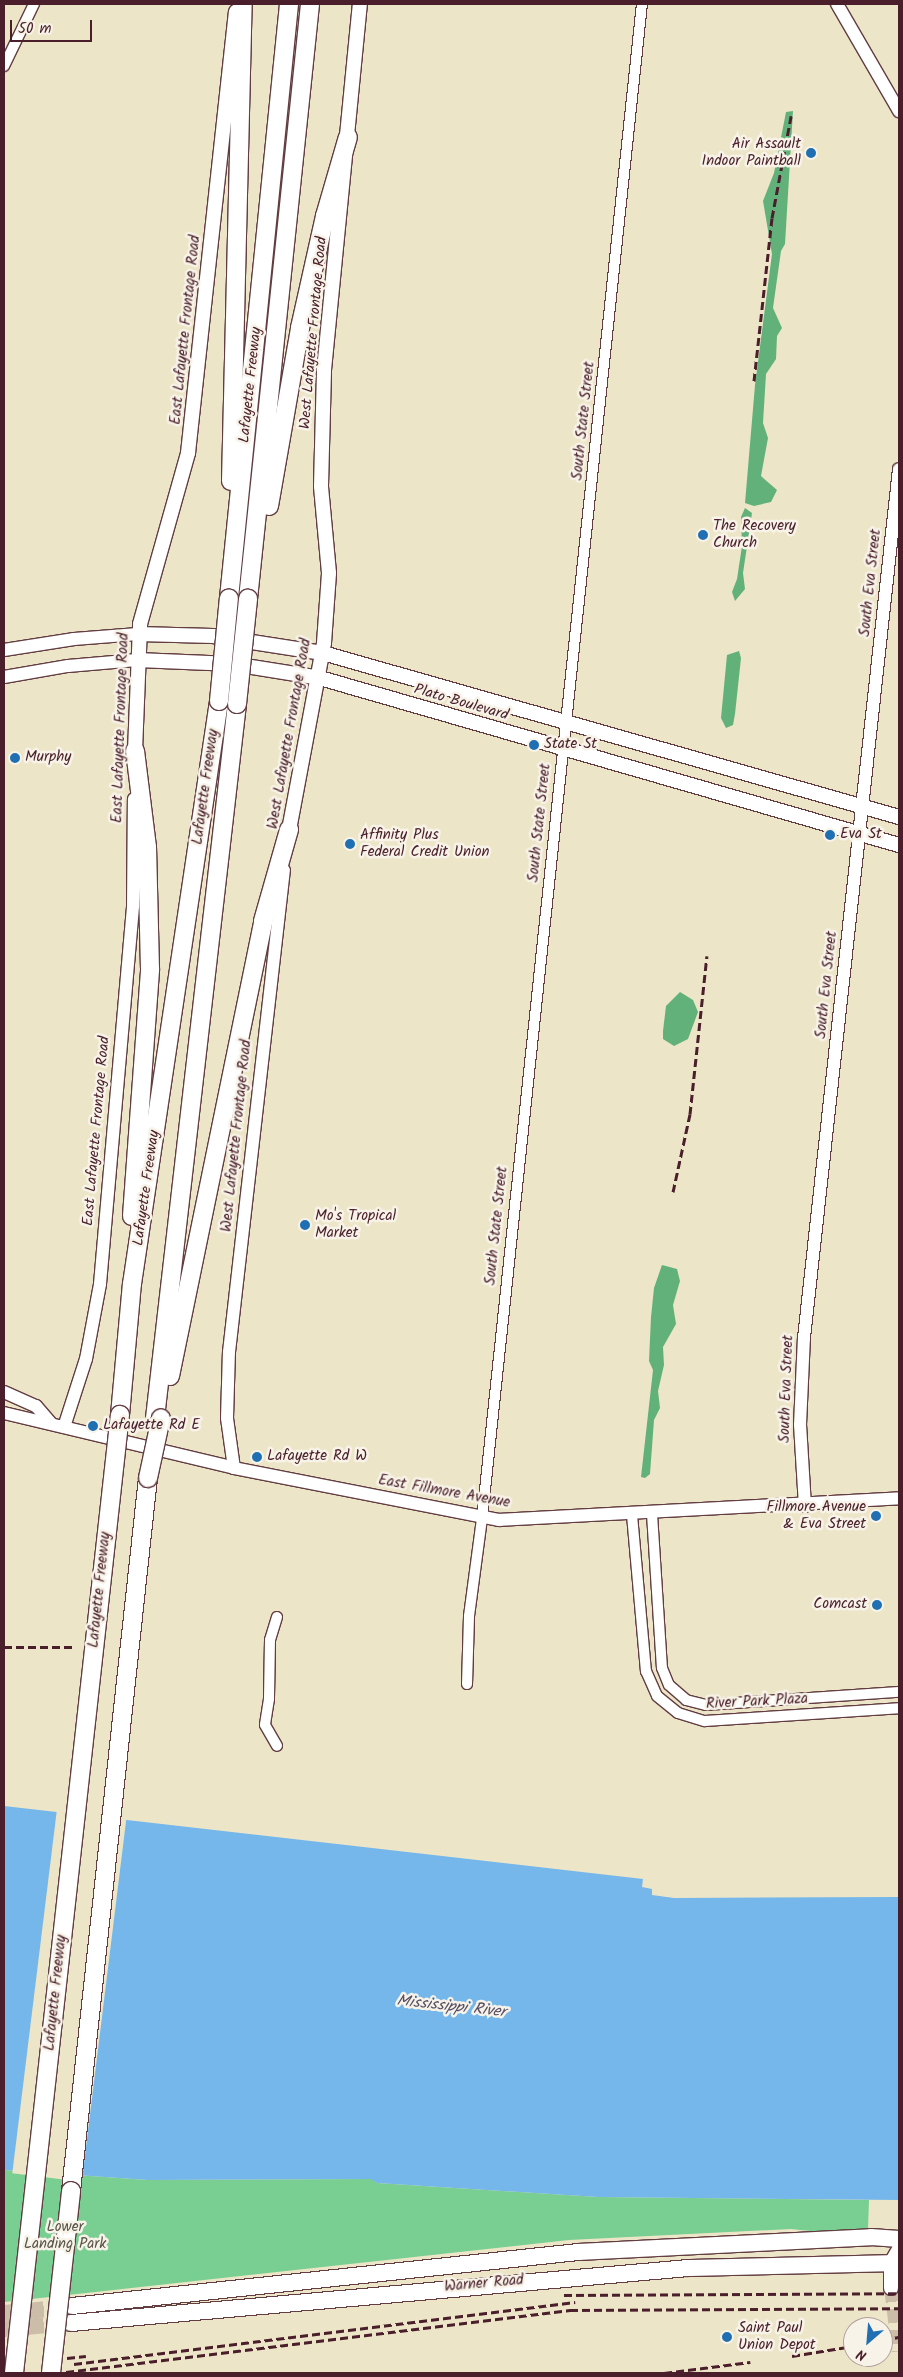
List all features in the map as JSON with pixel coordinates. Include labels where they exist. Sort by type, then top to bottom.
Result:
[{"type":"highway","points":[[230,592],[243,4]]},
{"type":"highway","name":"Lafayette Freeway","points":[[14,2373],[120,1415],[132,1284],[219,701],[289,4]]},
{"type":"highway","name":"Lafayette Freeway","points":[[158,1418],[249,593],[310,4]]},
{"type":"highway","points":[[249,593],[268,506],[300,328],[325,216],[348,137]]},
{"type":"highway","points":[[132,1284],[132,1205],[150,970],[147,847],[135,751]]},
{"type":"highway","points":[[51,2373],[148,1478],[158,1418],[263,921],[289,830]]},
{"type":"highway","name":"Warner Road","points":[[896,2258],[688,2268],[71,2314],[578,2252],[716,2244],[899,2239]]},
{"type":"main road","name":"East Lafayette Frontage Road","points":[[135,751],[138,634],[188,453],[236,4]]},
{"type":"main road","name":"West Lafayette Frontage Road","points":[[289,830],[320,678],[323,654],[328,573],[321,486],[321,427],[360,4]]},
{"type":"main road","name":"Plato Boulevard","points":[[138,634],[213,636],[323,654],[899,817]]},
{"type":"main road","name":"Plato Boulevard","points":[[137,660],[233,664],[320,678],[899,845]]},
{"type":"main road","points":[[891,2288],[896,2258]]},
{"type":"street","points":[[4,66],[34,4]]},
{"type":"street","name":"South State Street","points":[[467,1684],[469,1616],[482,1518],[642,4]]},
{"type":"street","points":[[837,4],[899,111]]},
{"type":"street","name":"South Eva Street","points":[[805,1506],[800,1425],[804,1338],[860,833],[860,806],[899,469]]},
{"type":"street","name":"Plato Boulevard","points":[[4,650],[74,639],[138,634]]},
{"type":"street","name":"Plato Boulevard","points":[[4,678],[68,666],[137,660]]},
{"type":"street","name":"East Lafayette Frontage Road","points":[[64,1427],[86,1359],[100,1284],[133,905],[135,751]]},
{"type":"street","name":"West Lafayette Frontage Road","points":[[234,1468],[227,1418],[229,1352],[289,830]]},
{"type":"street","name":"East Fillmore Avenue","points":[[4,1392],[36,1406],[51,1422]]},
{"type":"street","name":"East Fillmore Avenue","points":[[4,1413],[51,1422],[64,1427],[234,1468],[482,1518],[518,1521],[805,1506],[899,1498]]},
{"type":"street","name":"River Park Plaza","points":[[652,1514],[662,1668],[669,1686],[686,1700],[706,1705],[899,1692]]},
{"type":"street","name":"River Park Plaza","points":[[632,1515],[646,1671],[657,1696],[678,1713],[705,1721],[899,1708]]},
{"type":"street","points":[[277,1617],[270,1640],[269,1699],[264,1725],[277,1746]]},
{"type":"green space","points":[[793,111],[785,244],[781,251],[773,308],[782,328],[777,336],[776,359],[766,374],[763,423],[768,438],[761,476],[777,490],[771,502],[754,506],[745,503],[755,385],[772,254],[763,201],[774,173],[786,112]]},
{"type":"green space","points":[[745,508],[752,513],[743,573],[745,589],[735,601],[732,592],[737,579],[742,546],[741,517]]},
{"type":"green space","points":[[739,651],[741,658],[735,714],[733,725],[726,728],[721,718],[727,655]]},
{"type":"green space","points":[[680,992],[693,1000],[698,1012],[688,1039],[674,1046],[663,1039],[663,1031],[666,1006]]},
{"type":"green space","points":[[662,1265],[677,1269],[680,1281],[673,1305],[676,1324],[663,1347],[664,1365],[658,1391],[660,1408],[654,1420],[650,1474],[645,1478],[641,1477],[653,1370],[649,1361],[651,1317],[654,1288]]},
{"type":"green space","name":"Lower Landing Park","points":[[4,2170],[148,2180],[372,2179],[377,2183],[598,2197],[869,2200],[868,2229],[830,2233],[791,2229],[569,2240],[4,2302]]},
{"type":"water","name":"Mississippi River","points":[[4,1806],[643,1879],[642,1887],[652,1889],[652,1895],[674,1898],[899,1897],[899,2200],[598,2197],[377,2183],[371,2179],[148,2180],[4,2170]]},
{"type":"pier","points":[[57,1809],[126,1818],[82,2182],[12,2173]]},
{"type":"tunnel","points":[[891,2288],[899,2352]]},
{"type":"tunnel","points":[[4,2313],[70,2307]]},
{"type":"tunnel","points":[[4,2329],[69,2323]]},
{"type":"railway","points":[[754,381],[772,218],[791,116]]},
{"type":"railway","points":[[673,1192],[690,1114],[707,956]]},
{"type":"railway","points":[[4,1647],[74,1647]]},
{"type":"railway","points":[[564,2295],[899,2293]]},
{"type":"railway","points":[[74,2364],[575,2302]]},
{"type":"railway","points":[[66,2372],[570,2310],[899,2308]]},
{"type":"railway","points":[[893,2338],[899,2337]]},
{"type":"railway","points":[[792,2356],[843,2348]]},
{"type":"railway","points":[[67,2358],[86,2356]]},
{"type":"railway","points":[[664,2373],[750,2362]]},
{"type":"place","name":"Air Assault Indoor Paintball","points":[[811,153]]},
{"type":"place","name":"The Recovery Church","points":[[703,535]]},
{"type":"place","name":"State St","points":[[534,745]]},
{"type":"place","name":"Murphy","points":[[15,758]]},
{"type":"place","name":"Eva St","points":[[830,835]]},
{"type":"place","name":"Affinity Plus Federal Credit Union","points":[[350,844]]},
{"type":"place","name":"Mo's Tropical Market","points":[[305,1225]]},
{"type":"place","name":"Lafayette Rd E","points":[[93,1426]]},
{"type":"place","name":"Lafayette Rd W","points":[[257,1457]]},
{"type":"place","name":"Fillmore Avenue & Eva Street","points":[[876,1516]]},
{"type":"place","name":"Comcast","points":[[877,1605]]},
{"type":"place","name":"Saint Paul Union Depot","points":[[727,2337]]}]
